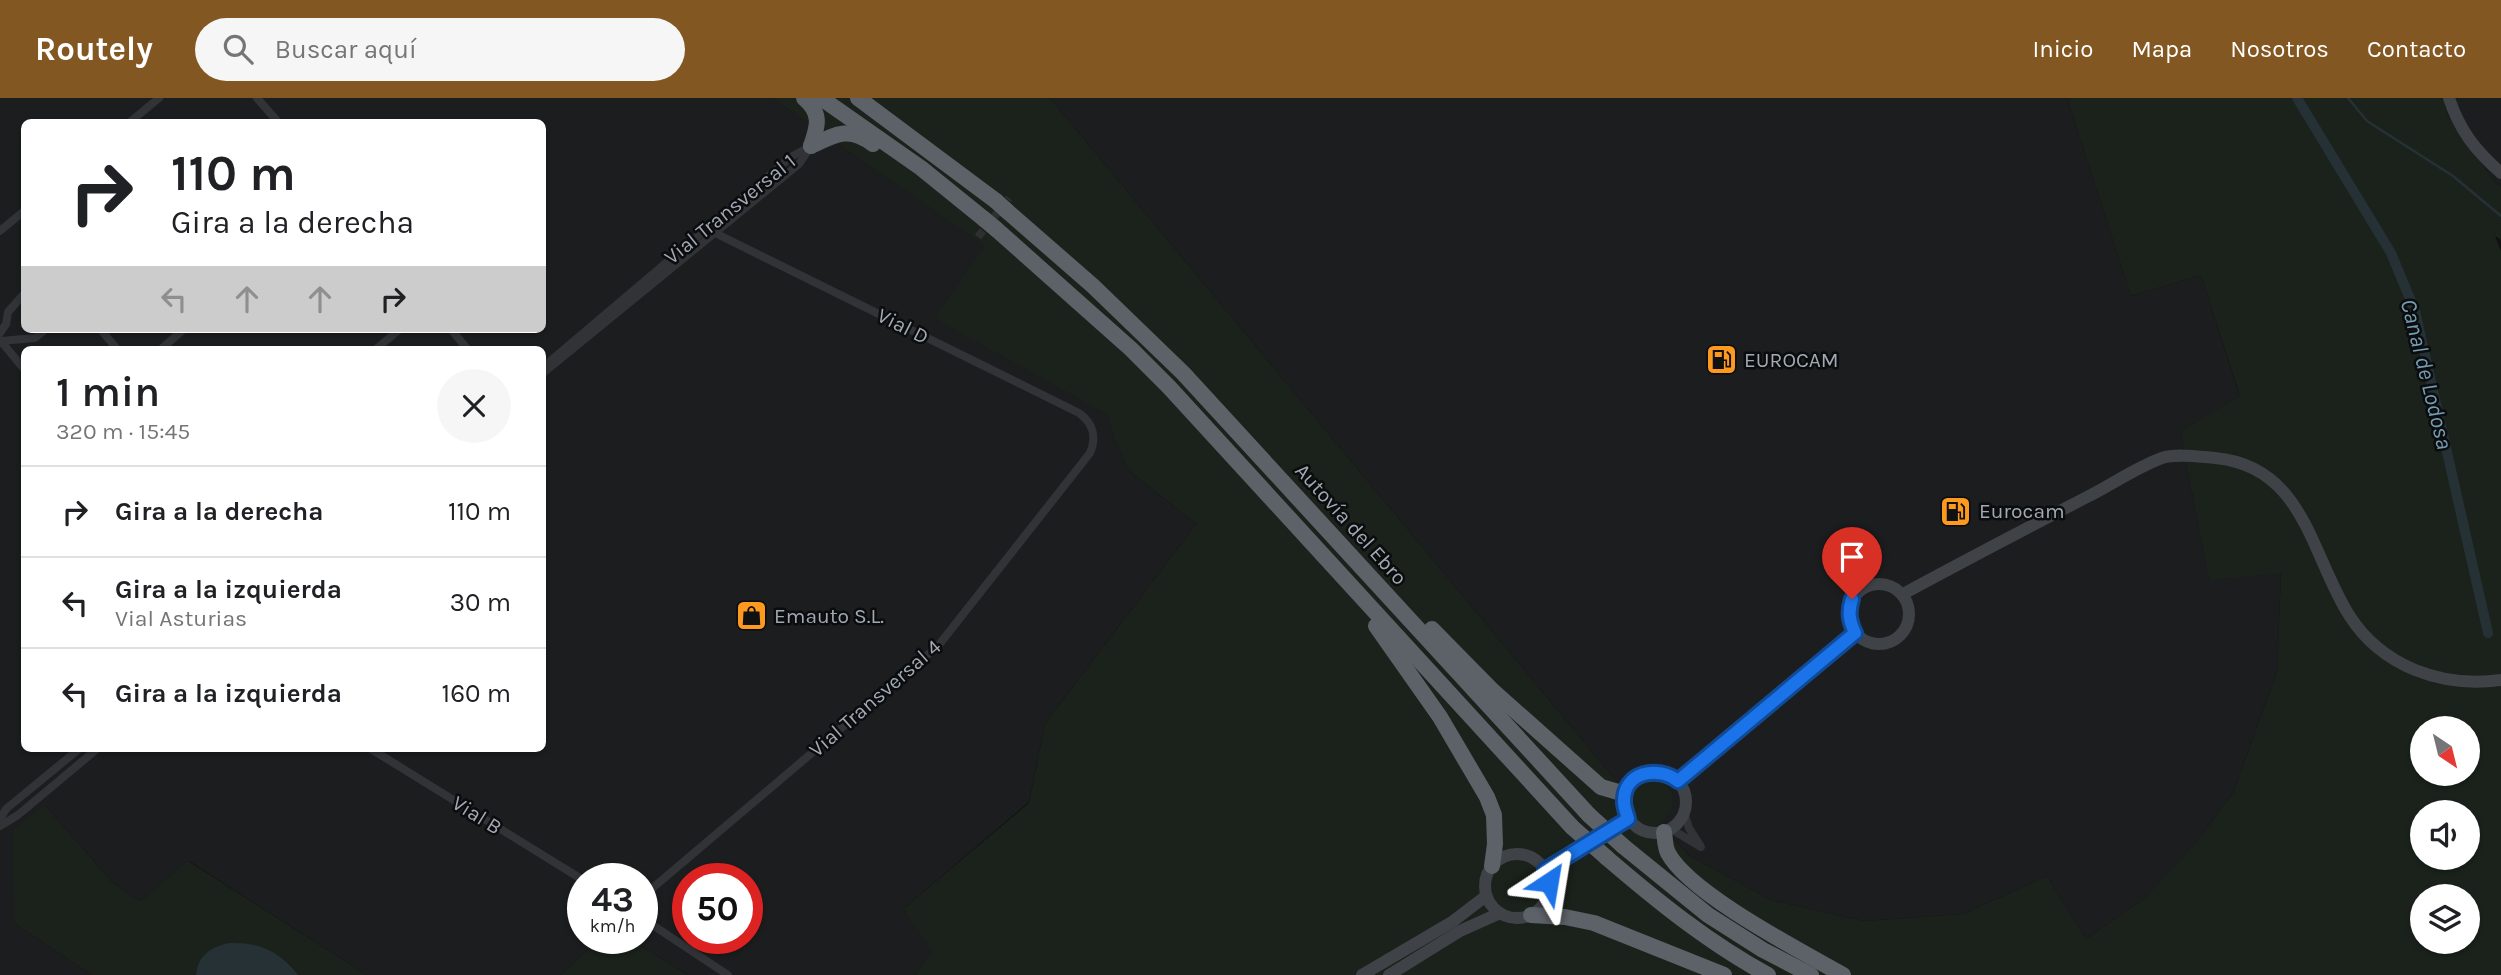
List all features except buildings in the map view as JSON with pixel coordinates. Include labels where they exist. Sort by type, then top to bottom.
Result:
[{"type":"highway","points":[[804,98],[816,110],[819,118],[811,146]]},
{"type":"highway","name":"Autovía del Ebro","points":[[821,98],[921,167],[990,224],[1131,349],[1248,471],[1572,827],[1647,893],[1692,927],[1768,975]]},
{"type":"highway","name":"Autovía del Ebro","points":[[858,98],[1002,206],[1093,286],[1183,373],[1589,816],[1708,915],[1763,950],[1811,975]]},
{"type":"highway","points":[[811,146],[834,135],[850,132],[864,138],[953,204],[990,224]]},
{"type":"highway","points":[[1341,544],[1407,604],[1493,691],[1601,787],[1625,794]]},
{"type":"highway","points":[[1332,564],[1346,591],[1380,630],[1413,675],[1487,797],[1494,815],[1496,844],[1492,866]]},
{"type":"highway","points":[[1667,830],[1668,852],[1688,876],[1723,903],[1843,975]]},
{"type":"highway","points":[[1531,915],[1565,917],[1594,923],[1724,975]]},
{"type":"street","points":[[134,119],[159,98]]},
{"type":"street","points":[[257,98],[275,119]]},
{"type":"street","points":[[2449,98],[2456,120],[2472,145],[2501,173]]},
{"type":"street","name":"Vial Transversal 1","points":[[546,365],[791,157],[811,146]]},
{"type":"street","name":"Vial Transversal 1","points":[[546,371],[799,164],[811,146]]},
{"type":"street","points":[[0,231],[21,214]]},
{"type":"street","name":"Vial D","points":[[705,228],[1079,413],[1088,421],[1093,432]]},
{"type":"street","points":[[0,332],[6,324],[8,312],[21,297]]},
{"type":"street","points":[[0,341],[35,338],[41,333]]},
{"type":"street","points":[[165,346],[179,333]]},
{"type":"street","points":[[380,346],[395,333]]},
{"type":"street","points":[[0,341],[21,366]]},
{"type":"street","name":"Vial Transversal 4","points":[[658,883],[938,646],[1090,453],[1093,432]]},
{"type":"street","points":[[1903,594],[2164,457],[2230,460],[2249,467],[2279,487],[2306,523],[2349,615],[2377,648],[2416,671],[2457,682],[2501,680]]},
{"type":"street","points":[[1883,583],[1894,586],[1903,594],[1909,605],[1910,617],[1899,638],[1876,644],[1864,641],[1855,633],[1849,610],[1852,599],[1860,589],[1883,583]]},
{"type":"street","points":[[1678,781],[1855,633]]},
{"type":"street","points":[[0,819],[6,809],[75,752]]},
{"type":"street","points":[[0,826],[23,811],[93,752]]},
{"type":"street","name":"Vial B","points":[[376,752],[567,870]]},
{"type":"street","points":[[1667,830],[1679,821],[1684,813],[1686,802],[1678,781],[1664,773],[1645,772],[1636,777],[1625,794],[1623,804],[1628,819],[1636,827],[1645,832],[1667,830],[1702,847],[1689,828],[1684,813]]},
{"type":"street","points":[[1545,870],[1628,819]]},
{"type":"street","points":[[1507,855],[1527,855],[1545,870],[1549,882],[1548,893],[1540,908],[1531,915],[1507,918],[1486,896],[1486,875],[1492,866],[1507,855]]},
{"type":"street","points":[[1362,975],[1451,922],[1486,896]]},
{"type":"street","points":[[1389,975],[1460,931],[1500,913]]},
{"type":"street","points":[[658,928],[729,975]]},
{"type":"shaded area","points":[[0,98],[772,98],[986,246],[935,318],[1107,414],[1127,469],[1196,524],[1045,724],[1029,802],[903,909],[933,951],[916,975],[688,975],[654,954],[658,954],[658,863],[567,863],[567,954],[583,954],[560,975],[367,975],[189,861],[140,901],[112,882],[45,805],[14,923],[92,975],[0,975]]},
{"type":"shaded area","points":[[772,98],[1050,98],[1613,777],[1631,795],[1641,785],[1651,781],[1660,782],[1667,788],[1673,805],[1668,815],[1658,823],[1690,856],[1771,900],[1863,921],[1963,914],[2047,876],[2086,939],[2145,898],[2194,845],[2233,793],[2277,672],[2281,573],[2209,580],[2180,431],[2240,396],[2201,275],[2131,296],[2067,98],[2443,98],[2448,115],[2501,187],[2501,240],[2495,236],[2501,251],[2501,975],[916,975],[932,951],[903,909],[1029,803],[1045,724],[1196,524],[1127,469],[1106,414],[934,318],[985,246]]},
{"type":"shaded area","points":[[1050,98],[2067,98],[2131,296],[2201,275],[2240,397],[2180,431],[2209,579],[2281,572],[2277,672],[2233,793],[2183,860],[2145,898],[2086,939],[2047,876],[1963,914],[1863,921],[1771,900],[1690,856],[1613,777]]},
{"type":"shaded area","points":[[2443,98],[2501,98],[2501,187],[2448,115]]},
{"type":"shaded area","points":[[45,805],[112,882],[140,901],[188,861],[367,975],[92,975],[14,923],[13,829]]},
{"type":"shaded area","points":[[229,943],[250,944],[268,950],[284,960],[298,975],[196,975],[199,962],[206,953]]},
{"type":"shaded area","points":[[583,954],[654,954],[688,975],[560,975]]},
{"type":"waterway","name":"Canal de Lodosa","points":[[2297,98],[2391,253],[2415,311],[2488,633]]},
{"type":"waterway","points":[[2348,98],[2367,121],[2453,176],[2501,216]]},
{"type":"tunnel","points":[[978,237],[1009,198]]},
{"type":"place","name":"EUROCAM","points":[[1721,360]]},
{"type":"place","name":"Eurocam","points":[[1956,511]]},
{"type":"place","name":"Emauto S.L.","points":[[751,616]]},
{"type":"route","points":[[1549,882],[1545,870],[1628,819],[1623,804],[1629,785],[1636,777],[1645,772],[1656,771],[1678,781],[1855,633],[1850,622],[1852,599]]}]
